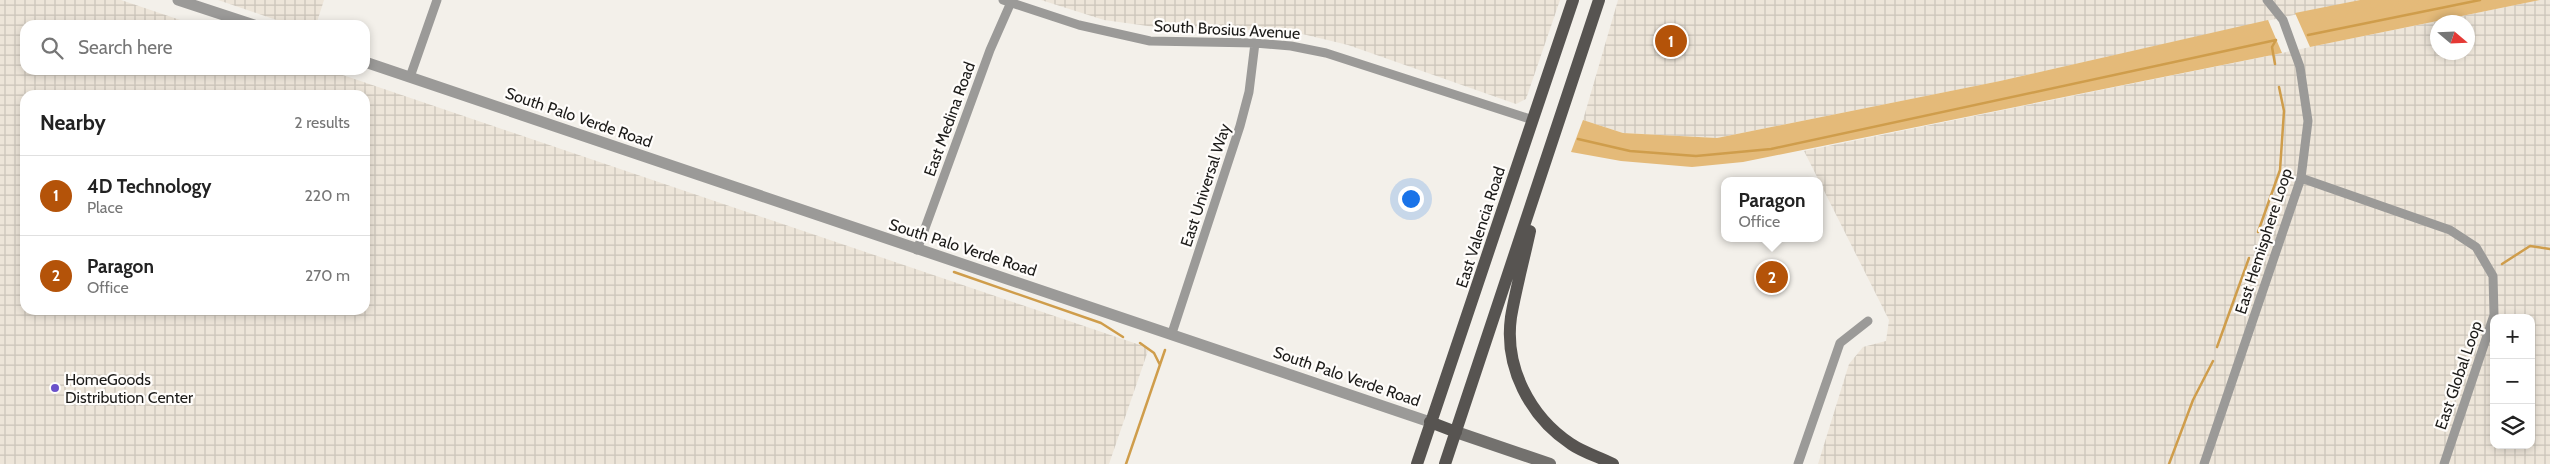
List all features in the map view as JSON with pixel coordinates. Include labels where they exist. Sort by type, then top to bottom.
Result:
[{"type":"main road","name":"East Valencia Road","points":[[1417,464],[1573,0]]},
{"type":"main road","points":[[1445,464],[1599,0]]},
{"type":"main road","points":[[1543,169],[1511,317],[1511,356],[1518,378],[1532,406],[1547,424],[1572,445],[1613,464]]},
{"type":"main road","name":"South Palo Verde Road","points":[[1430,422],[1550,464]]},
{"type":"street","points":[[178,0],[239,20]]},
{"type":"street","points":[[410,77],[437,0]]},
{"type":"street","name":"East Hemisphere Loop","points":[[2204,464],[2301,178],[2308,121],[2300,67],[2283,20],[2267,0]]},
{"type":"street","name":"South Brosius Avenue","points":[[1009,1],[1079,25],[1150,40],[1254,43],[1291,46],[1326,53],[1533,120]]},
{"type":"street","name":"East Medina Road","points":[[917,250],[1009,1]]},
{"type":"street","name":"East Universal Way","points":[[1172,333],[1240,126],[1249,92],[1254,43]]},
{"type":"street","name":"South Palo Verde Road","points":[[370,64],[917,250],[1172,333],[1430,422]]},
{"type":"street","name":"East Global Loop","points":[[2301,178],[2450,230],[2476,247],[2493,276],[2494,315],[2444,464]]},
{"type":"street","points":[[1798,464],[1840,344],[1868,321]]},
{"type":"shaded area","points":[[0,0],[121,0],[180,20],[20,20],[20,75],[343,75],[1149,348],[1109,464],[0,464]]},
{"type":"shaded area","points":[[218,0],[324,0],[318,20],[276,20]]},
{"type":"shaded area","points":[[1041,0],[1560,0],[1526,99],[1516,104],[1348,45],[1290,31],[1155,27],[1104,20]]},
{"type":"shaded area","points":[[1618,0],[2360,0],[2000,81],[1717,138],[1623,133],[1583,120]]},
{"type":"shaded area","points":[[2360,0],[2540,0],[2467,15],[2430,15],[2430,22],[2310,47],[2295,13]]},
{"type":"shaded area","points":[[2540,0],[2550,0],[2550,464],[1818,464],[1849,364],[1863,347],[1886,341],[1889,320],[1823,189],[1823,177],[1817,177],[1804,151],[2430,23],[2430,60],[2475,60],[2475,15],[2467,15]]},
{"type":"shaded area","points":[[2268,20],[2282,53],[1743,162],[1692,167],[1621,161],[1571,152],[1583,120],[1623,133],[1717,138],[2000,81]]},
{"type":"waterway","points":[[2308,35],[2480,0]]},
{"type":"waterway","points":[[2275,64],[2272,47],[2276,40]]},
{"type":"waterway","points":[[1578,139],[1630,151],[1696,156],[1771,149],[2276,40]]},
{"type":"waterway","points":[[2258,232],[2280,170],[2284,111],[2279,87]]},
{"type":"waterway","points":[[2502,264],[2530,246],[2550,249]]},
{"type":"waterway","points":[[2217,347],[2249,258]]},
{"type":"waterway","points":[[954,272],[1101,323],[1123,337]]},
{"type":"waterway","points":[[1140,343],[1154,353],[1160,365]]},
{"type":"waterway","points":[[1126,464],[1165,350]]},
{"type":"waterway","points":[[2169,464],[2193,400],[2213,361]]},
{"type":"place","name":"4D Technology","points":[[1671,41]]},
{"type":"place","name":"Paragon","points":[[1772,277]]},
{"type":"place","name":"HomeGoods Distribution Center","points":[[55,388]]}]
